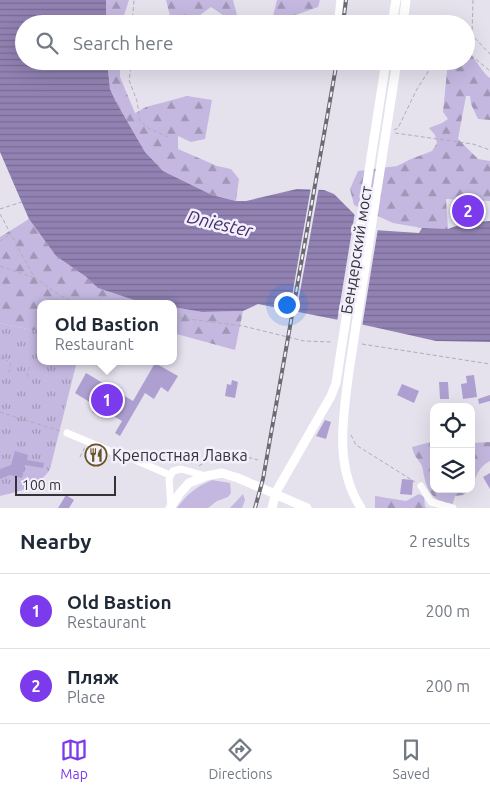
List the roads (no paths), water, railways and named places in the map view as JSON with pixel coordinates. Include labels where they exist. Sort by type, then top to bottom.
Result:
[{"type":"main road","points":[[394,15],[396,0]]},
{"type":"main road","points":[[404,15],[406,0]]},
{"type":"main road","name":"Бендерский мост","points":[[272,508],[278,486],[331,396],[336,383],[385,70]]},
{"type":"main road","name":"Бендерский мост","points":[[360,508],[350,489],[343,458],[342,422],[396,70]]},
{"type":"main road","points":[[170,508],[189,484],[206,476],[222,473],[307,508]]},
{"type":"lane","points":[[338,15],[340,0]]},
{"type":"lane","points":[[64,432],[170,475]]},
{"type":"lane","points":[[170,508],[170,475],[172,471],[181,470],[206,476]]},
{"type":"lane","points":[[421,486],[431,502],[454,508]]},
{"type":"water","name":"Dniester","points":[[0,0],[106,0],[106,15],[15,15],[15,70],[108,70],[110,89],[145,152],[163,171],[212,195],[236,201],[246,201],[297,189],[324,190],[334,194],[355,215],[374,230],[419,233],[422,228],[448,229],[464,223],[490,221],[490,342],[436,341],[258,304],[243,311],[202,312],[177,308],[177,300],[134,300],[98,288],[85,276],[56,256],[29,219],[0,152]]},
{"type":"railway","points":[[344,15],[346,0]]},
{"type":"railway","points":[[255,508],[263,479],[335,70]]},
{"type":"place","name":"Пляж","points":[[468,211]]},
{"type":"place","name":"Old Bastion","points":[[107,400]]},
{"type":"place","name":"Крепостная Лавка","points":[[96,455]]}]
